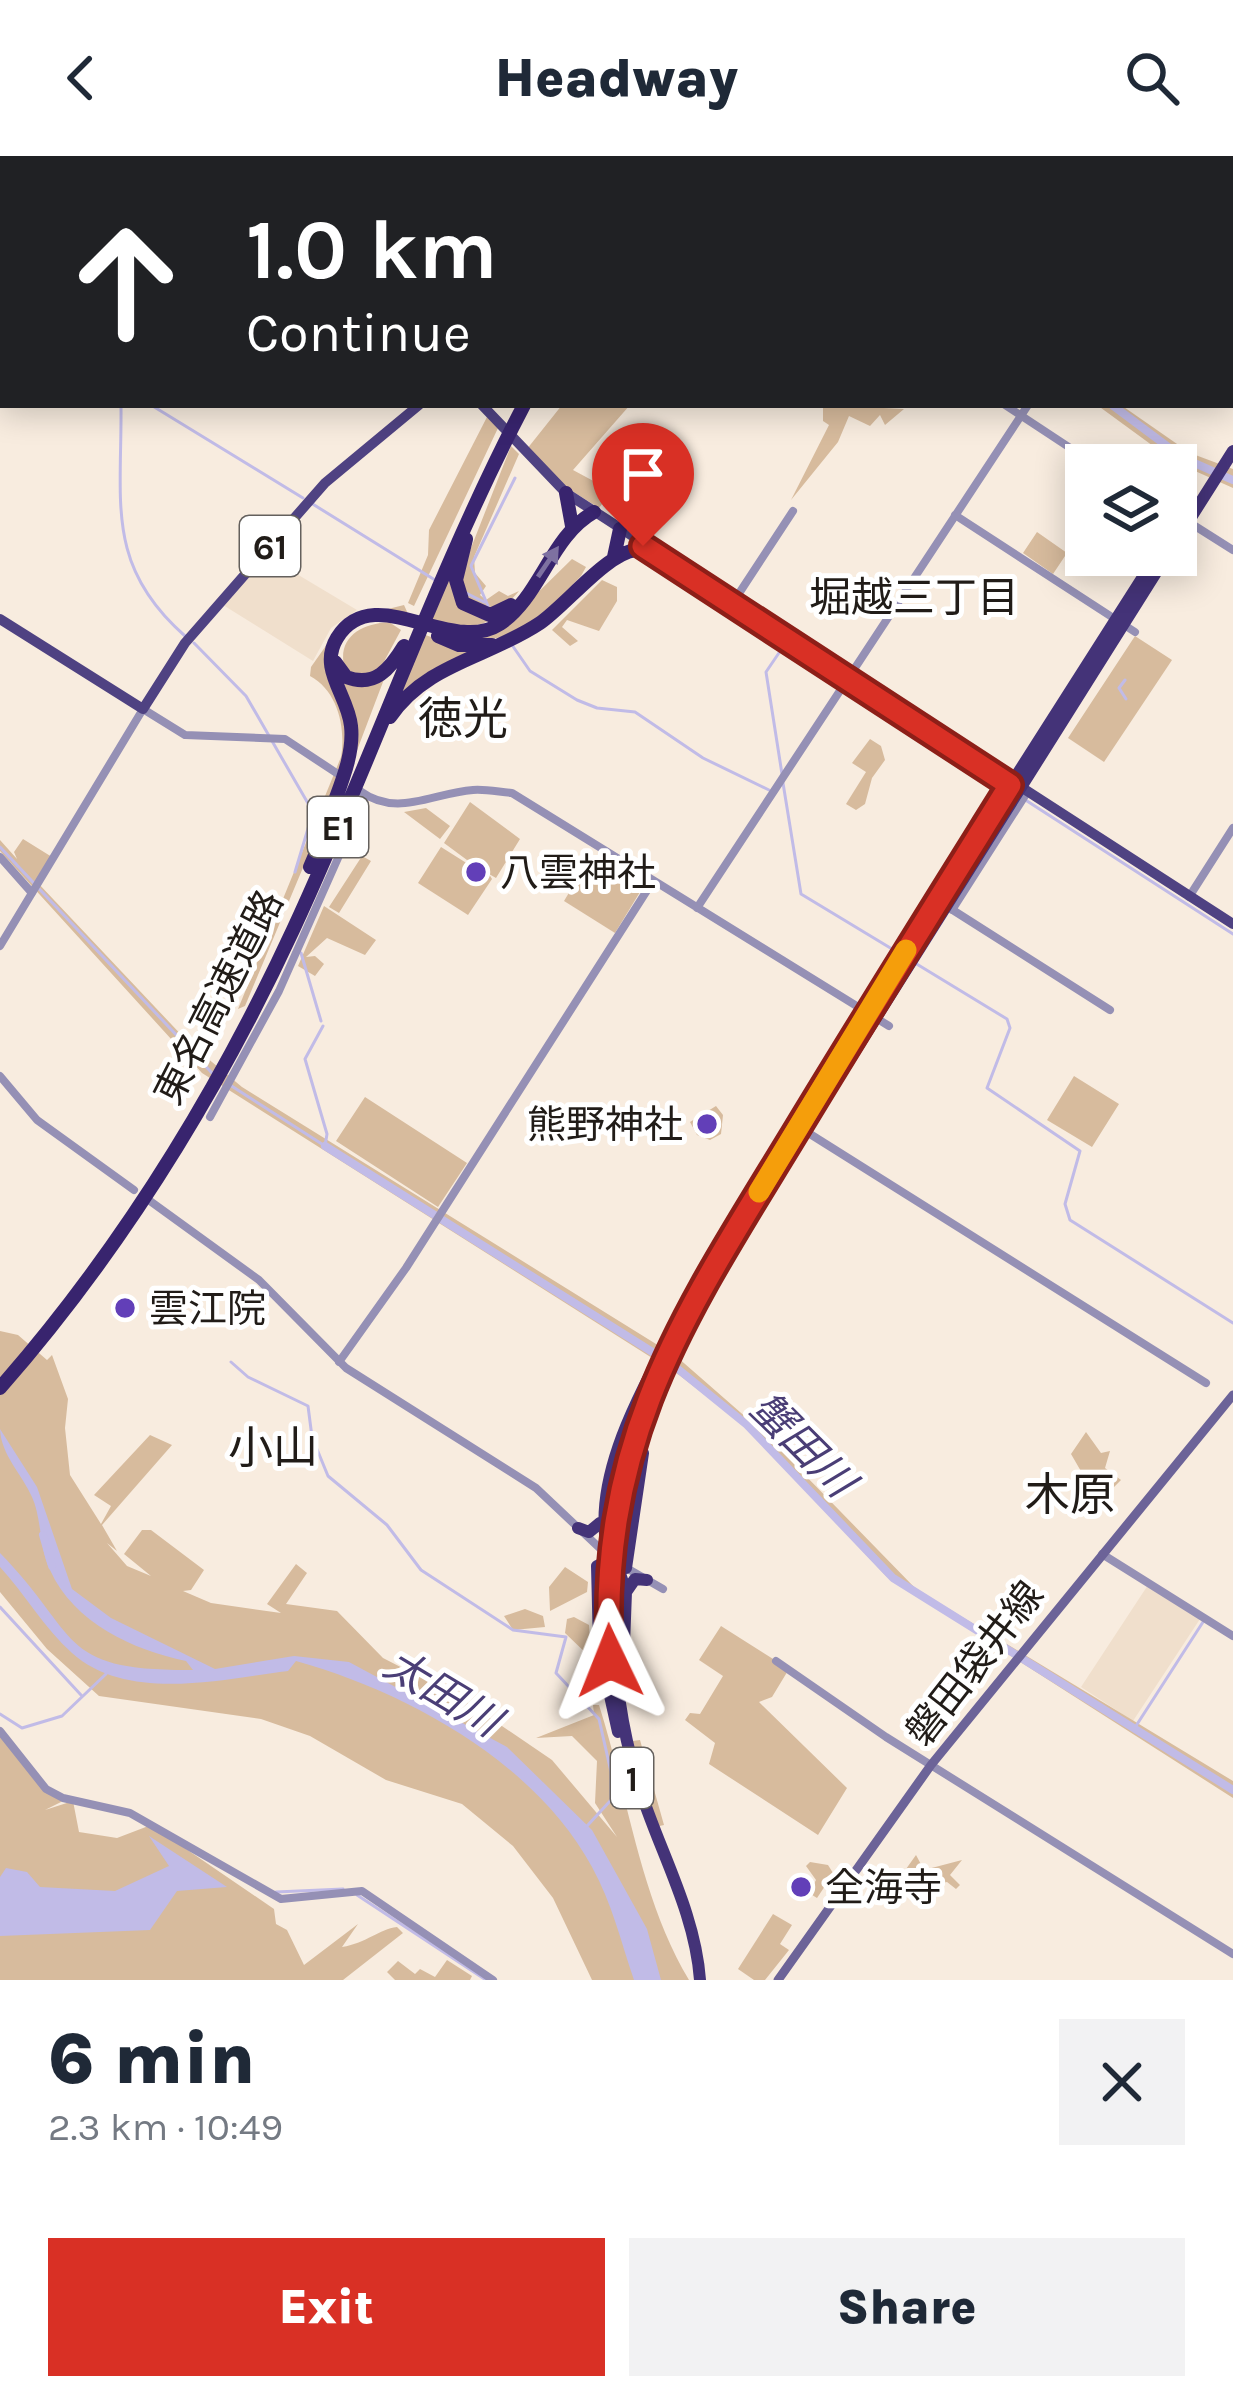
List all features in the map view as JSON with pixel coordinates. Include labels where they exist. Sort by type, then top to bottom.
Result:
[{"type":"highway","name":"東名高速道路","points":[[248,1013],[410,638],[519,408]]},
{"type":"highway","points":[[506,434],[456,580],[463,604],[481,615],[498,614],[525,596]]},
{"type":"highway","points":[[1197,496],[1233,441]]},
{"type":"highway","points":[[1197,498],[1233,451]]},
{"type":"highway","points":[[566,493],[572,526]]},
{"type":"highway","points":[[310,867],[351,747],[349,714],[330,662],[338,636],[357,620],[384,616],[455,634],[478,634],[509,616],[572,526],[594,512]]},
{"type":"highway","points":[[614,557],[620,529]]},
{"type":"highway","points":[[366,758],[396,709],[426,677],[524,633],[581,592],[614,557],[636,550],[670,564]]},
{"type":"highway","points":[[1011,783],[1148,576]]},
{"type":"highway","points":[[652,1823],[624,1691],[626,1592],[600,1523],[610,1476],[679,1330],[1150,576]]},
{"type":"highway","points":[[1027,792],[1091,692],[1152,576]]},
{"type":"highway","points":[[410,638],[384,673],[366,680],[346,677],[335,661],[347,632],[371,620],[405,622],[459,645],[482,647],[524,633]]},
{"type":"highway","name":"東名高速道路","points":[[4,1378],[199,1113],[366,758],[410,638]]},
{"type":"highway","points":[[862,1035],[937,901]]},
{"type":"highway","points":[[862,1035],[952,910]]},
{"type":"highway","points":[[613,1558],[662,1367]]},
{"type":"highway","points":[[578,1528],[590,1532],[600,1523]]},
{"type":"highway","name":"1","points":[[613,1558],[610,1661],[624,1750],[683,1921],[697,1980]]},
{"type":"highway","name":"1","points":[[613,1558],[621,1712],[652,1823],[688,1919],[697,1980]]},
{"type":"highway","points":[[626,1592],[635,1579],[647,1580]]},
{"type":"main road","name":"61","points":[[142,709],[187,640],[325,483],[415,408]]},
{"type":"main road","points":[[485,408],[566,493],[1233,927]]},
{"type":"main road","points":[[620,529],[849,676]]},
{"type":"main road","points":[[0,619],[142,709]]},
{"type":"main road","name":"磐田袋井線","points":[[778,1980],[1016,1656],[1233,1395]]},
{"type":"street","points":[[1008,408],[1065,446]]},
{"type":"street","points":[[697,908],[1026,408]]},
{"type":"street","points":[[734,601],[793,512]]},
{"type":"street","points":[[955,515],[1135,632]]},
{"type":"street","points":[[1197,522],[1233,550]]},
{"type":"street","points":[[0,946],[142,709],[185,735],[286,739],[341,776]]},
{"type":"street","points":[[1011,783],[937,901],[1111,1010]]},
{"type":"street","points":[[199,1113],[230,1084],[363,793],[396,805],[474,790],[512,793],[889,1026]]},
{"type":"street","points":[[952,910],[1027,792]]},
{"type":"street","points":[[1188,898],[1233,828]]},
{"type":"street","points":[[0,857],[32,893]]},
{"type":"street","points":[[339,1362],[439,1216],[653,881]]},
{"type":"street","points":[[0,1076],[37,1120],[134,1190]]},
{"type":"street","points":[[810,1135],[1206,1383]]},
{"type":"street","points":[[150,1201],[259,1280],[339,1362],[536,1488],[613,1558],[663,1589]]},
{"type":"street","points":[[1101,1553],[1233,1636]]},
{"type":"street","points":[[776,1661],[931,1766],[1233,1954]]},
{"type":"street","points":[[0,1731],[46,1789],[63,1798],[130,1813],[280,1899],[362,1891],[493,1980]]},
{"type":"shaded area","points":[[560,408],[627,408],[573,470],[599,484],[606,499],[599,508],[553,479],[527,449]]},
{"type":"shaded area","points":[[823,408],[904,409],[885,425],[880,415],[870,426],[849,416],[838,442],[791,500],[829,425],[823,421]]},
{"type":"shaded area","points":[[1101,408],[1125,408],[1177,444],[1150,444]]},
{"type":"shaded area","points":[[487,417],[498,428],[414,606],[408,603],[428,555],[429,530]]},
{"type":"shaded area","points":[[511,446],[519,454],[474,557],[475,573],[486,586],[480,595],[486,600],[499,591],[508,596],[519,591],[481,624],[429,621],[453,558],[460,576]]},
{"type":"shaded area","points":[[1197,456],[1233,469],[1233,488],[1197,472]]},
{"type":"shaded area","points":[[1037,532],[1065,556],[1053,574],[1023,553]]},
{"type":"shaded area","points":[[265,555],[357,610],[331,628],[313,661],[223,605]]},
{"type":"shaded area","points":[[572,559],[586,567],[581,576],[527,626],[498,638],[457,642],[517,613]]},
{"type":"shaded area","points":[[602,580],[617,587],[617,601],[599,631],[567,620],[562,627],[578,641],[570,646],[552,630]]},
{"type":"shaded area","points":[[404,605],[409,616],[369,617],[333,639],[350,718],[341,777],[245,1006],[238,1009],[341,757],[338,711],[327,691],[310,676],[311,667],[344,620]]},
{"type":"shaded area","points":[[389,622],[401,630],[380,669],[364,676],[345,670],[347,641],[360,630]]},
{"type":"shaded area","points":[[423,634],[483,651],[426,673],[388,713]]},
{"type":"shaded area","points":[[1135,636],[1172,660],[1104,762],[1068,738]]},
{"type":"shaded area","points":[[386,674],[356,753],[339,677]]},
{"type":"shaded area","points":[[870,739],[881,746],[885,760],[872,778],[865,804],[856,810],[846,804],[866,772],[852,763]]},
{"type":"shaded area","points":[[470,802],[520,839],[496,878],[489,874],[492,879],[468,915],[418,883],[441,847],[468,864],[476,858],[467,860],[444,843]]},
{"type":"shaded area","points":[[426,808],[450,826],[440,839],[404,812]]},
{"type":"shaded area","points":[[23,839],[52,857],[37,882],[188,1042],[242,1087],[677,1357],[764,1433],[916,1589],[1233,1781],[1233,1798],[886,1576],[745,1426],[679,1375],[202,1073],[0,851],[0,840],[17,859],[14,852]]},
{"type":"shaded area","points":[[362,856],[371,861],[339,913],[329,907]]},
{"type":"shaded area","points":[[588,861],[640,892],[615,933],[564,901]]},
{"type":"shaded area","points":[[324,906],[376,940],[365,955],[327,938],[306,957],[315,956],[324,964],[315,976],[298,966]]},
{"type":"shaded area","points":[[1074,1076],[1119,1104],[1092,1147],[1047,1120]]},
{"type":"shaded area","points":[[365,1097],[467,1163],[438,1207],[336,1141]]},
{"type":"shaded area","points":[[716,1106],[723,1115],[721,1134],[710,1140],[697,1135],[690,1122]]},
{"type":"shaded area","points":[[0,1331],[18,1335],[47,1360],[52,1355],[68,1399],[65,1428],[70,1475],[101,1524],[111,1506],[94,1495],[150,1435],[172,1445],[102,1525],[117,1551],[107,1543],[127,1566],[151,1576],[124,1554],[142,1530],[151,1530],[204,1570],[191,1590],[183,1591],[211,1603],[281,1613],[267,1604],[296,1564],[307,1573],[286,1604],[337,1611],[383,1658],[461,1698],[552,1760],[617,1837],[595,1803],[597,1761],[572,1736],[536,1738],[594,1715],[593,1705],[599,1705],[658,1915],[689,1980],[592,1980],[553,1898],[513,1846],[462,1804],[386,1780],[310,1736],[261,1719],[99,1696],[47,1649],[0,1592]]},
{"type":"shaded area","points":[[0,1429],[37,1487],[72,1589],[111,1618],[215,1669],[294,1656],[349,1662],[507,1747],[592,1830],[647,1929],[661,1980],[634,1980],[592,1867],[537,1795],[503,1764],[423,1712],[296,1661],[288,1671],[205,1682],[148,1683],[120,1678],[72,1653],[0,1567],[0,1553],[61,1627],[93,1656],[149,1669],[193,1670],[186,1661],[146,1650],[107,1631],[61,1589],[46,1561],[32,1497],[8,1456]]},
{"type":"shaded area","points":[[1086,1432],[1101,1453],[1110,1451],[1105,1468],[1121,1480],[1106,1495],[1092,1485],[1094,1474],[1082,1473],[1071,1454]]},
{"type":"shaded area","points":[[565,1567],[588,1582],[587,1592],[550,1611],[549,1587]]},
{"type":"shaded area","points":[[1148,1585],[1200,1619],[1133,1721],[1081,1687]]},
{"type":"shaded area","points":[[525,1609],[543,1616],[545,1627],[513,1630],[504,1616]]},
{"type":"shaded area","points":[[574,1617],[589,1625],[591,1658],[565,1633],[567,1619]]},
{"type":"shaded area","points":[[721,1626],[789,1669],[772,1697],[759,1702],[847,1788],[818,1835],[709,1764],[715,1743],[685,1720],[690,1713],[700,1714],[723,1676],[699,1660]]},
{"type":"shaded area","points":[[0,1731],[46,1789],[67,1799],[45,1810],[73,1801],[79,1832],[117,1838],[151,1825],[274,1909],[276,1924],[287,1930],[304,1965],[358,1924],[342,1947],[390,1928],[403,1933],[343,1980],[0,1980]]},
{"type":"shaded area","points":[[640,1740],[664,1825],[655,1827],[632,1741]]},
{"type":"shaded area","points":[[149,1836],[227,1887],[177,1891],[150,1930],[0,1936],[0,1877],[6,1868],[27,1872],[40,1887],[115,1891],[169,1866]]},
{"type":"shaded area","points":[[916,1855],[924,1870],[962,1860],[950,1875],[960,1885],[956,1889],[947,1882],[906,1891],[901,1876]]},
{"type":"shaded area","points":[[810,1862],[828,1865],[838,1881],[825,1886],[817,1898],[809,1893],[816,1880],[806,1866]]},
{"type":"shaded area","points":[[773,1914],[792,1925],[780,1944],[789,1950],[765,1980],[754,1980],[738,1969]]},
{"type":"shaded area","points":[[447,1960],[472,1976],[470,1980],[395,1980],[387,1972],[398,1961],[415,1974],[420,1969],[435,1977]]},
{"type":"waterway","points":[[121,408],[121,502],[130,558],[159,610],[185,636]]},
{"type":"waterway","points":[[156,408],[303,498]]},
{"type":"waterway","points":[[1116,408],[1183,458],[1233,480]]},
{"type":"waterway","points":[[488,606],[471,566],[515,478]]},
{"type":"waterway","points":[[311,503],[435,580]]},
{"type":"waterway","points":[[466,593],[484,602]]},
{"type":"waterway","points":[[194,643],[246,696],[313,812],[295,872]]},
{"type":"waterway","points":[[782,774],[766,672],[785,644]]},
{"type":"waterway","points":[[512,645],[530,671],[577,700],[597,708],[635,712],[703,758],[769,790]]},
{"type":"waterway","points":[[1125,680],[1119,688],[1126,699]]},
{"type":"waterway","points":[[900,717],[1004,786]]},
{"type":"waterway","points":[[783,783],[801,894],[897,952]]},
{"type":"waterway","points":[[1027,801],[1233,934]]},
{"type":"waterway","points":[[0,847],[212,1073]]},
{"type":"waterway","points":[[301,953],[321,1021]]},
{"type":"waterway","points":[[915,963],[1007,1019],[1010,1028],[987,1088],[1080,1151],[1065,1204],[1070,1220],[1233,1323]]},
{"type":"waterway","points":[[230,1085],[325,1146],[327,1134],[305,1059],[323,1026]]},
{"type":"waterway","name":"蟹田川","points":[[325,1146],[673,1365],[747,1425],[893,1578],[1233,1790]]},
{"type":"waterway","points":[[231,1362],[248,1377],[308,1406],[312,1437],[328,1476],[387,1525],[421,1570],[513,1630],[566,1637],[556,1673],[599,1719],[611,1772],[611,1800],[587,1826]]},
{"type":"waterway","name":"太田川","points":[[43,1535],[52,1566]]},
{"type":"waterway","points":[[0,1607],[81,1695]]},
{"type":"waterway","points":[[1134,1729],[1203,1622]]},
{"type":"waterway","points":[[0,1714],[22,1728],[62,1716],[106,1674]]},
{"type":"waterway","points":[[276,1892],[343,1889]]},
{"type":"waterway","points":[[357,1895],[486,1980]]},
{"type":"slow traffic","points":[[759,1192],[906,950]]},
{"type":"place","name":"八雲神社","points":[[476,872]]},
{"type":"place","name":"熊野神社","points":[[707,1124]]},
{"type":"place","name":"雲江院","points":[[125,1308]]},
{"type":"place","name":"全海寺","points":[[801,1887]]},
{"type":"district","name":"堀越三丁目","points":[[914,597]]},
{"type":"district","name":"徳光","points":[[463,718]]},
{"type":"district","name":"小山","points":[[273,1447]]},
{"type":"district","name":"木原","points":[[1070,1494]]},
{"type":"route","points":[[610,1661],[611,1544],[632,1445],[659,1366],[683,1317],[827,1074],[1010,785],[643,546]]}]
